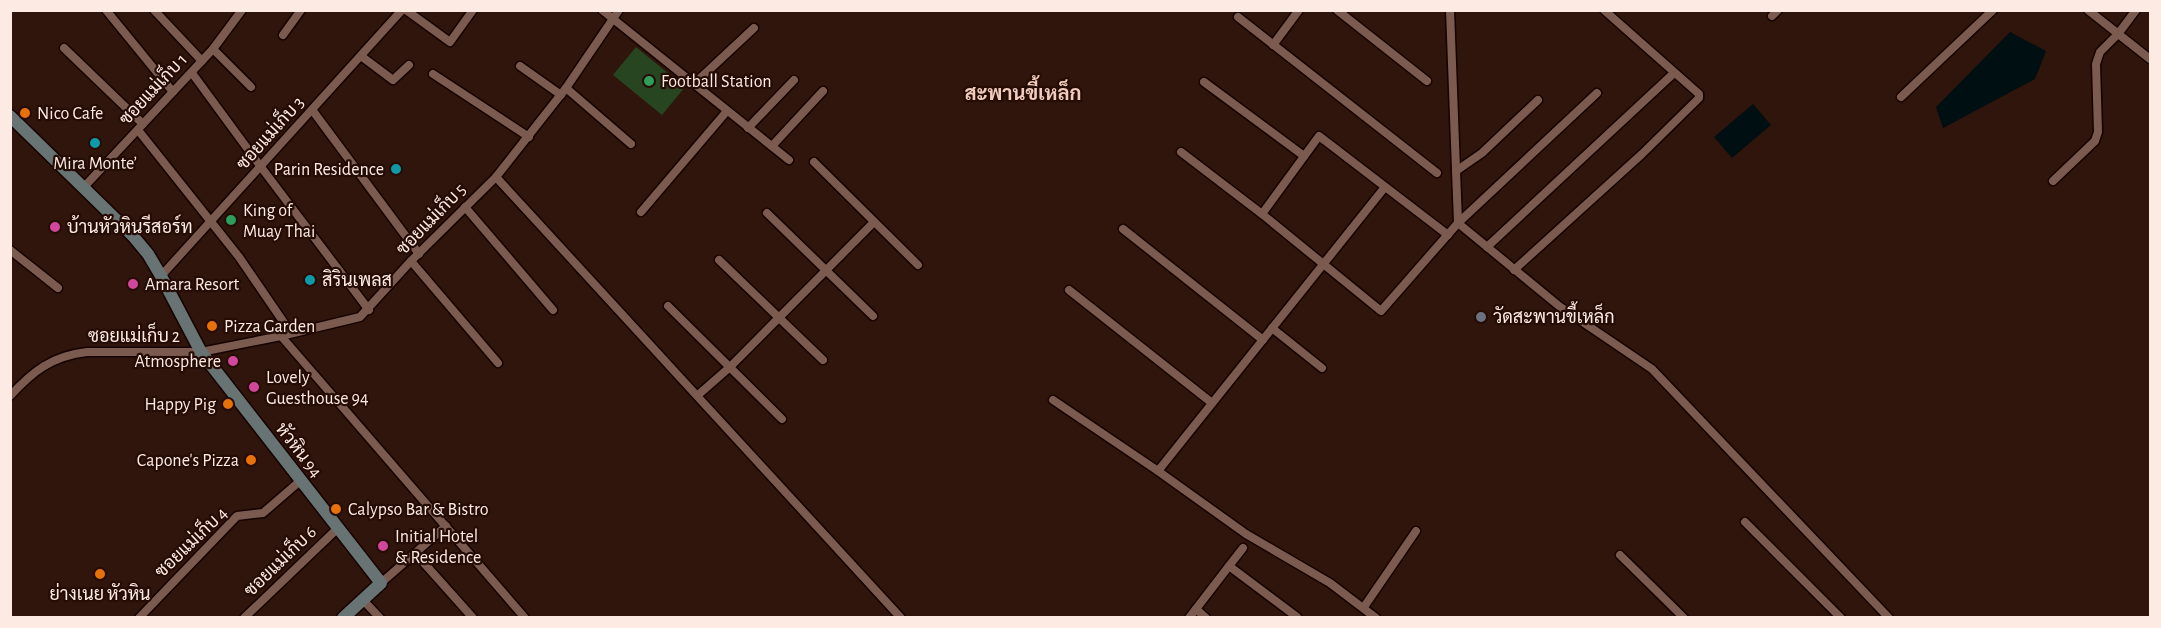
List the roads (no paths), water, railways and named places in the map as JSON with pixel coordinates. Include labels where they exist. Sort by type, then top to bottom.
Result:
[{"type":"street","points":[[106,10],[173,92]]},
{"type":"street","points":[[154,10],[202,61]]},
{"type":"street","name":"ซอยแม่เก็บ 1","points":[[84,188],[192,73],[242,10]]},
{"type":"street","points":[[283,35],[301,10]]},
{"type":"street","points":[[404,10],[450,42],[473,10]]},
{"type":"street","name":"ซอยแม่เก็บ 3","points":[[161,276],[404,10]]},
{"type":"street","points":[[602,10],[789,160]]},
{"type":"street","name":"ซอยแม่เก็บ 5","points":[[201,352],[356,319],[369,310],[411,261],[496,177],[563,91],[619,10]]},
{"type":"street","points":[[1273,45],[1299,10]]},
{"type":"street","points":[[1337,10],[1427,81]]},
{"type":"street","points":[[1450,10],[1458,223],[1559,306],[1652,369],[1889,618]]},
{"type":"street","points":[[1514,270],[1642,154],[1699,98],[1699,94],[1604,10]]},
{"type":"street","points":[[1901,97],[1994,10]]},
{"type":"street","points":[[2088,10],[2151,59]]},
{"type":"street","points":[[2053,181],[2095,141],[2098,132],[2096,64],[2100,52],[2118,34],[2136,10]]},
{"type":"street","points":[[1238,17],[1437,173]]},
{"type":"street","points":[[694,84],[754,28]]},
{"type":"street","points":[[64,48],[141,127],[239,257],[291,333]]},
{"type":"street","points":[[213,49],[251,87]]},
{"type":"street","points":[[361,56],[393,80],[409,66]]},
{"type":"street","points":[[520,66],[563,91],[631,144]]},
{"type":"street","points":[[192,73],[369,310]]},
{"type":"street","points":[[1487,248],[1674,73]]},
{"type":"street","points":[[433,74],[529,137]]},
{"type":"street","points":[[748,128],[794,80]]},
{"type":"street","points":[[1204,82],[1304,156]]},
{"type":"street","points":[[772,146],[823,91]]},
{"type":"street","points":[[1181,152],[1324,263],[1381,311],[1458,223],[1596,93]]},
{"type":"street","points":[[1456,171],[1482,153],[1538,100]]},
{"type":"street","points":[[312,111],[419,254]]},
{"type":"street","points":[[641,212],[728,111]]},
{"type":"street","name":"หัวหิน 94","points":[[10,116],[133,236],[148,254],[201,352],[381,583]]},
{"type":"street","points":[[1262,214],[1319,136],[1448,235]]},
{"type":"street","points":[[814,162],[918,266]]},
{"type":"street","points":[[496,177],[901,618]]},
{"type":"street","points":[[1158,471],[1385,187]]},
{"type":"street","points":[[465,207],[553,310]]},
{"type":"street","points":[[767,213],[873,316]]},
{"type":"street","points":[[698,395],[730,368],[874,222]]},
{"type":"street","points":[[1123,229],[1263,340]]},
{"type":"street","points":[[10,250],[57,288]]},
{"type":"street","points":[[719,260],[823,360]]},
{"type":"street","points":[[411,261],[498,363]]},
{"type":"street","points":[[1069,290],[1212,403]]},
{"type":"street","points":[[668,306],[782,419]]},
{"type":"street","points":[[1272,328],[1322,368]]},
{"type":"street","points":[[281,336],[525,618]]},
{"type":"street","name":"ซอยแม่เก็บ 2","points":[[10,396],[37,369],[72,354],[201,352]]},
{"type":"street","points":[[1053,400],[1246,534],[1330,583],[1369,614],[1416,531]]},
{"type":"street","name":"ซอยแม่เก็บ 4","points":[[139,618],[237,516],[263,513],[300,481]]},
{"type":"street","points":[[1745,522],[1841,618]]},
{"type":"street","points":[[343,618],[446,526]]},
{"type":"street","name":"ซอยแม่เก็บ 6","points":[[244,618],[338,528]]},
{"type":"street","points":[[1189,618],[1243,548]]},
{"type":"street","points":[[415,553],[472,618]]},
{"type":"street","points":[[1620,555],[1684,618]]},
{"type":"street","points":[[1229,566],[1297,617]]},
{"type":"street","points":[[363,600],[380,618]]},
{"type":"street","points":[[1196,609],[1206,618]]},
{"type":"place","name":"Football Station","points":[[649,81]]},
{"type":"place","name":"Nico Cafe","points":[[25,113]]},
{"type":"place","name":"Mira Monte’","points":[[95,143]]},
{"type":"place","name":"Parin Residence","points":[[396,169]]},
{"type":"place","name":"King of Muay Thai","points":[[231,220]]},
{"type":"place","name":"บ้านหัวหินรีสอร์ท","points":[[55,227]]},
{"type":"place","name":"สิรินเพลส","points":[[310,280]]},
{"type":"place","name":"Amara Resort","points":[[133,284]]},
{"type":"place","name":"วัดสะพานขี้เหล็ก","points":[[1481,317]]},
{"type":"place","name":"Pizza Garden","points":[[212,326]]},
{"type":"place","name":"Atmosphere","points":[[233,361]]},
{"type":"place","name":"Lovely Guesthouse 94","points":[[254,387]]},
{"type":"place","name":"Happy Pig","points":[[228,404]]},
{"type":"place","name":"Capone's Pizza","points":[[251,460]]},
{"type":"place","name":"Calypso Bar & Bistro","points":[[336,509]]},
{"type":"place","name":"Initial Hotel & Residence","points":[[383,546]]},
{"type":"place","name":"ย่างเนย หัวหิน","points":[[100,574]]},
{"type":"district","name":"สะพานขี้เหล็ก","points":[[1023,93]]}]
